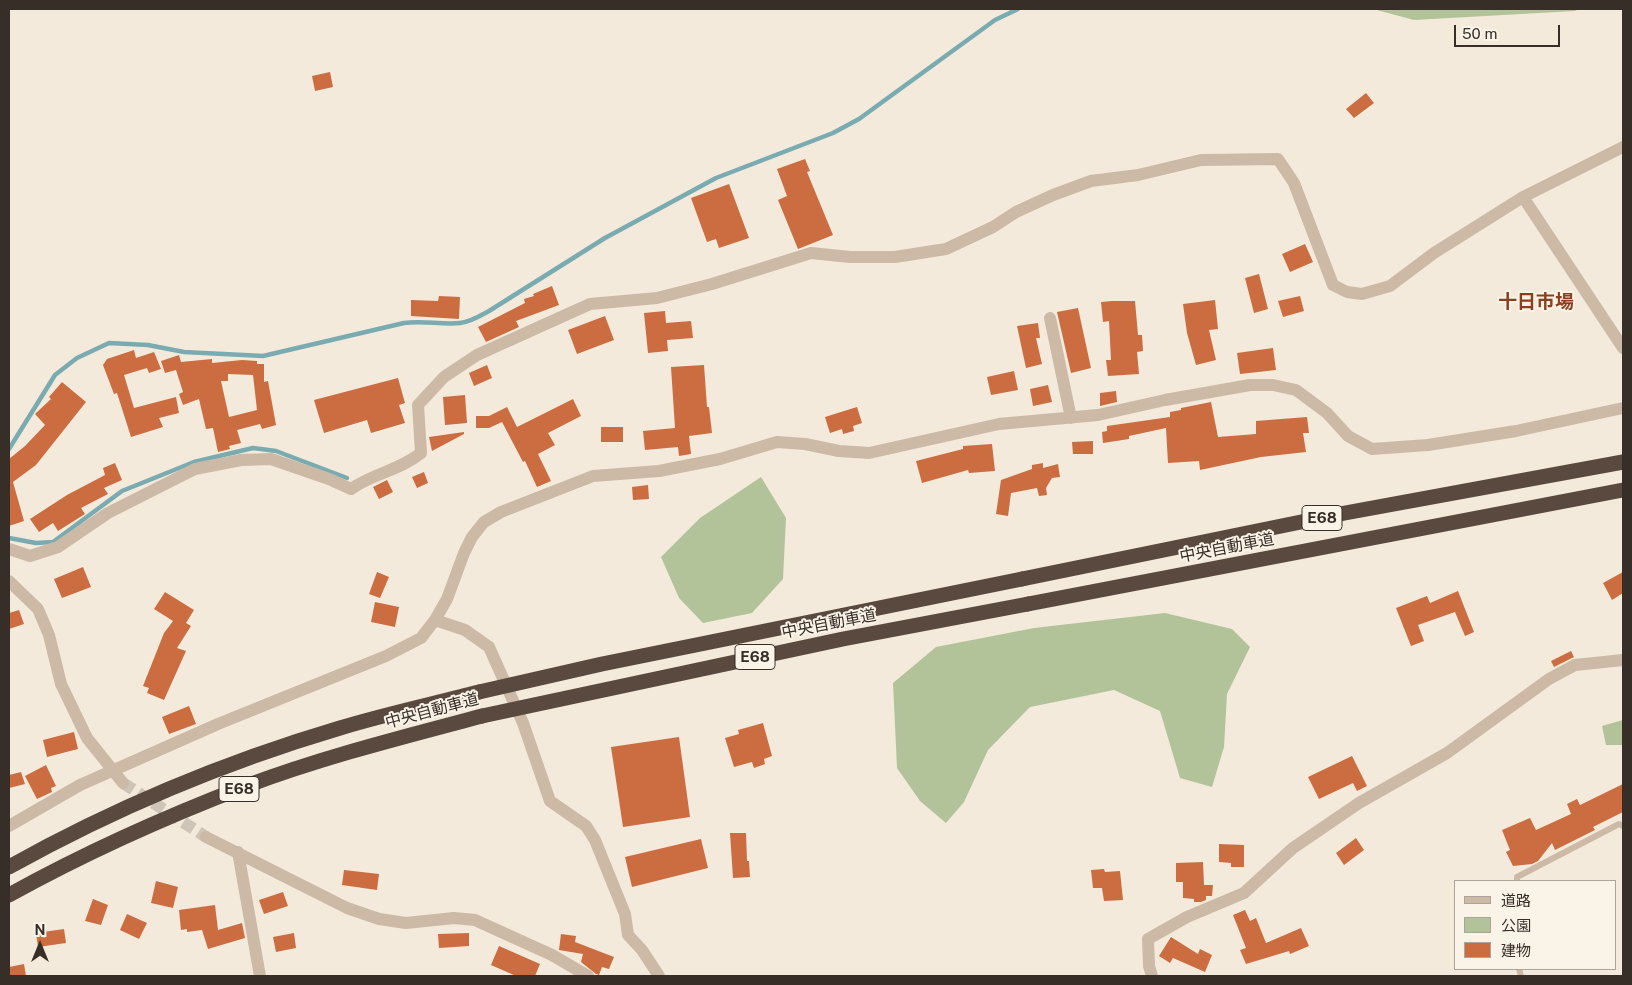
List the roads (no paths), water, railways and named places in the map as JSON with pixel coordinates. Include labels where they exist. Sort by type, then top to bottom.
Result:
[{"type":"highway","name":"中央自動車道","points":[[9,867],[132,804],[237,762],[340,728],[479,692],[602,664],[1345,513],[1623,462]]},
{"type":"highway","name":"中央自動車道","points":[[9,895],[144,828],[247,786],[345,753],[482,716],[843,639],[1623,490]]},
{"type":"street","points":[[9,549],[30,556],[58,547],[108,513],[195,469],[241,460],[271,459],[329,479],[351,489],[365,479],[410,462],[421,453],[418,406],[444,377],[477,355],[590,304],[657,298],[712,284],[810,253],[850,257],[895,257],[946,249],[993,227],[1030,205],[1091,182],[1138,175],[1201,160],[1278,159],[1294,183],[1333,285],[1348,292],[1362,294],[1390,286],[1434,253],[1523,198],[1623,147]]},
{"type":"street","points":[[1523,198],[1623,348]]},
{"type":"street","points":[[1050,318],[1071,418]]},
{"type":"street","points":[[9,826],[80,785],[218,724],[386,656],[421,638],[436,620],[447,599],[464,553],[472,537],[484,522],[501,512],[593,476],[659,471],[720,459],[776,442],[805,444],[839,451],[869,453],[999,424],[1098,415],[1165,400],[1250,385],[1273,385],[1296,390],[1327,412],[1348,436],[1372,449],[1428,445],[1516,431],[1623,408]]},
{"type":"street","points":[[9,581],[38,609],[49,635],[61,684],[87,738],[123,783]]},
{"type":"street","points":[[436,620],[465,630],[489,647],[524,723],[550,801],[586,826],[595,840],[625,914],[628,935],[642,950],[659,976]]},
{"type":"street","points":[[1152,976],[1149,966],[1148,939],[1187,916],[1244,893],[1293,848],[1359,804],[1447,753],[1549,679],[1575,666],[1623,660]]},
{"type":"street","points":[[206,837],[238,852],[290,881],[347,908],[379,919],[406,923],[454,918],[475,920],[544,950],[588,976]]},
{"type":"street","points":[[238,852],[260,976]]},
{"type":"lane","points":[[1517,880],[1517,877],[1526,872],[1619,824],[1623,826]]},
{"type":"waterway","points":[[9,449],[55,375],[77,358],[109,343],[148,345],[184,352],[263,356],[404,323],[453,323],[475,318],[605,238],[716,178],[833,133],[859,119],[995,20],[1018,9]]},
{"type":"waterway","points":[[9,538],[36,543],[53,542],[122,491],[194,462],[253,448],[276,451],[347,478]]},
{"type":"tunnel","points":[[123,783],[206,837]]},
{"type":"district","name":"十日市場","points":[[1536,302]]}]
